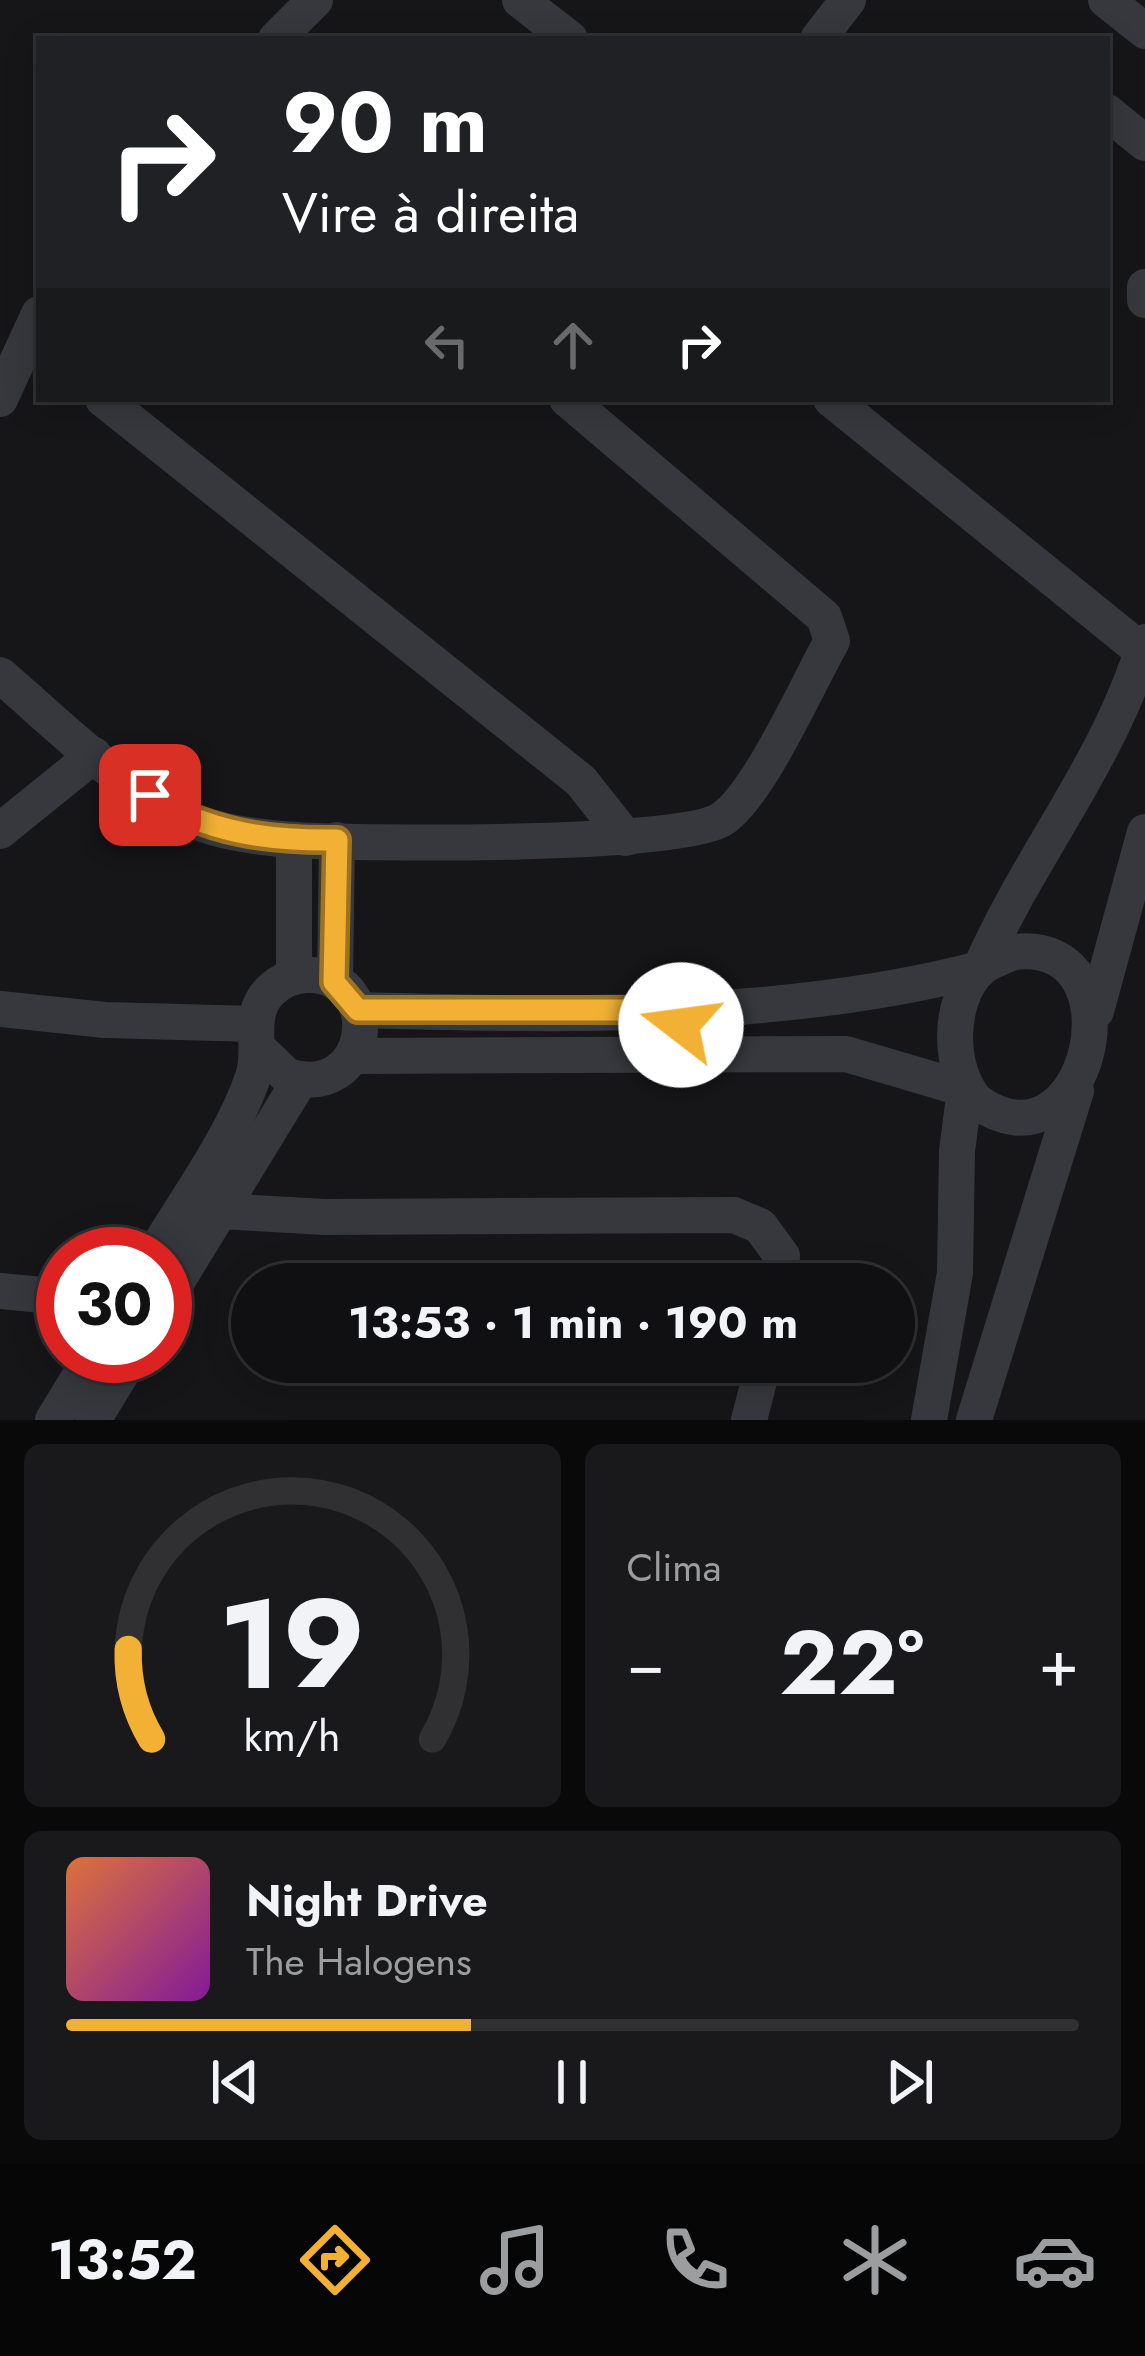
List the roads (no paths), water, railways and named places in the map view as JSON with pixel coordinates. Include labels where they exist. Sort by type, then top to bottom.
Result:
[{"type":"street","points":[[279,36],[315,0]]},
{"type":"street","points":[[520,0],[567,36]]},
{"type":"street","points":[[820,36],[848,0]]},
{"type":"street","points":[[1106,0],[1145,32]]},
{"type":"street","points":[[1110,114],[1145,143]]},
{"type":"street","points":[[1145,287],[1145,300]]},
{"type":"street","points":[[0,399],[35,333]]},
{"type":"street","points":[[107,402],[581,781],[626,838]]},
{"type":"street","points":[[0,675],[94,755],[178,814],[212,827],[294,840],[626,838],[700,831],[734,810],[832,641],[824,617],[800,592],[571,402]]},
{"type":"street","points":[[835,402],[1144,647],[1099,756],[1016,895],[963,997],[954,1058],[965,1089],[957,1151],[956,1274],[929,1420]]},
{"type":"street","points":[[0,831],[94,755]]},
{"type":"street","points":[[974,1420],[1076,1090],[1145,832]]},
{"type":"street","points":[[294,840],[294,976]]},
{"type":"street","points":[[258,1038],[277,1070],[300,1080],[325,1078],[353,1056],[361,1034],[346,996],[337,840]]},
{"type":"street","points":[[169,1227],[251,1084],[272,988],[294,976],[346,996],[674,1010],[848,994],[980,969],[1014,952],[1046,953],[1085,980],[1096,1011]]},
{"type":"street","points":[[846,1054],[837,1031],[848,994]]},
{"type":"street","points":[[0,1010],[258,1038]]},
{"type":"street","points":[[673,1051],[681,1033],[674,1010]]},
{"type":"street","points":[[353,1056],[673,1051],[846,1054],[965,1089],[989,1110],[1020,1118],[1052,1112],[1076,1090]]},
{"type":"street","points":[[192,1257],[300,1080]]},
{"type":"street","points":[[220,1211],[325,1217],[734,1215],[760,1226],[782,1256],[781,1263]]},
{"type":"street","points":[[0,1292],[36,1295]]},
{"type":"street","points":[[53,1420],[76,1383]]},
{"type":"street","points":[[93,1420],[116,1383]]},
{"type":"street","points":[[749,1420],[759,1383]]}]
